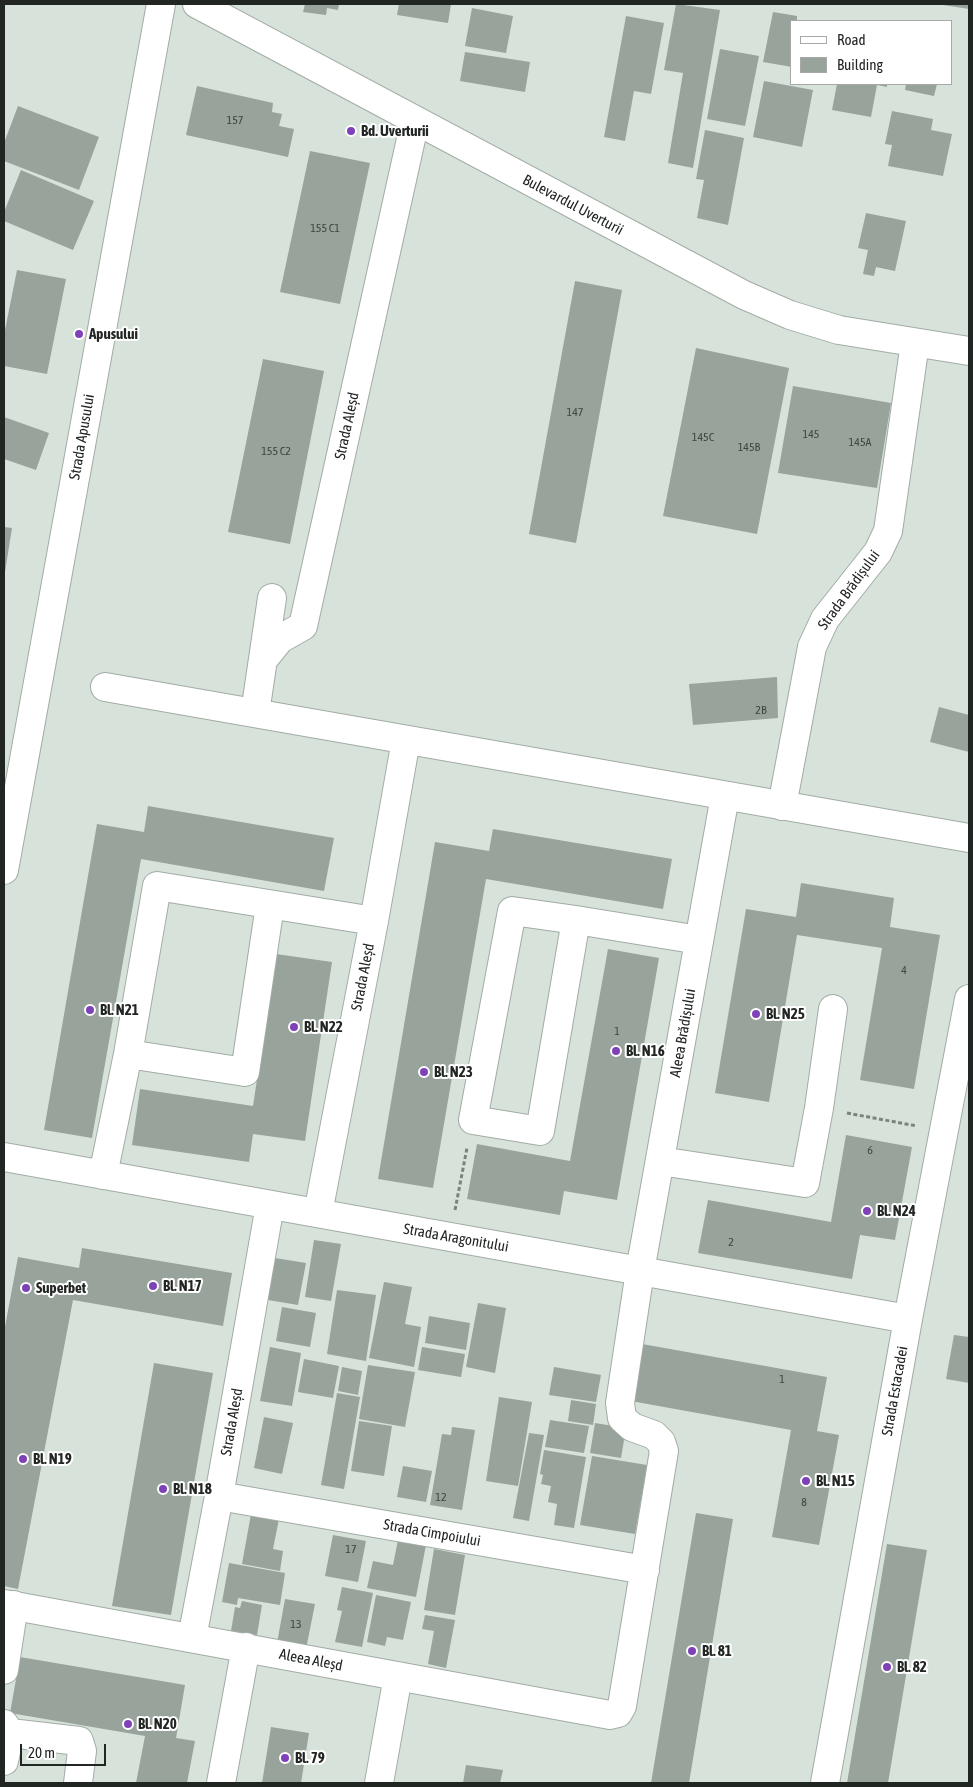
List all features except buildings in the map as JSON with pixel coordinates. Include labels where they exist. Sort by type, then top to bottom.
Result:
[{"type":"street","name":"Strada Apusului","points":[[4,870],[161,4]]},
{"type":"street","name":"Bulevardul Uverturii","points":[[197,4],[744,295],[790,315],[839,330],[969,352]]},
{"type":"street","name":"Strada Aleșd","points":[[263,660],[280,639],[303,626],[415,121]]},
{"type":"street","name":"Strada Brădișului","points":[[782,806],[812,646],[825,619],[878,552],[888,531],[915,343]]},
{"type":"street","points":[[255,713],[272,598]]},
{"type":"street","points":[[105,687],[969,838]]},
{"type":"street","name":"Strada Aleșd","points":[[318,1213],[374,921],[406,740]]},
{"type":"street","name":"Aleea Brădișului","points":[[645,1570],[664,1451],[661,1442],[654,1435],[632,1427],[622,1418],[620,1403],[640,1271],[725,796]]},
{"type":"street","points":[[103,1175],[128,1054],[157,886],[374,921]]},
{"type":"street","points":[[128,1054],[245,1072],[270,905]]},
{"type":"street","points":[[576,920],[540,1131],[473,1120],[512,911],[576,920],[699,940]]},
{"type":"street","name":"Strada Estacadei","points":[[825,1783],[908,1319],[969,999]]},
{"type":"street","points":[[660,1161],[805,1183],[819,1108],[833,1009]]},
{"type":"street","name":"Strada Aragonitului","points":[[4,1157],[908,1319]]},
{"type":"street","name":"Strada Aleșd","points":[[192,1638],[270,1205]]},
{"type":"street","name":"Strada Cimpoiului","points":[[219,1496],[645,1570]]},
{"type":"street","name":"Aleea Aleșd","points":[[9,1604],[610,1715],[618,1713],[622,1706],[645,1570]]},
{"type":"street","points":[[4,1670],[9,1604]]},
{"type":"street","points":[[221,1783],[246,1648]]},
{"type":"street","points":[[379,1783],[398,1676]]},
{"type":"street","points":[[4,1761],[7,1729],[79,1741],[82,1750],[78,1783]]},
{"type":"path","points":[[819,1108],[944,1132]]},
{"type":"path","points":[[450,1237],[473,1120]]},
{"type":"place","name":"Bd. Uverturii","points":[[351,131]]},
{"type":"place","name":"Apusului","points":[[79,334]]},
{"type":"place","name":"Bl. N21","points":[[90,1010]]},
{"type":"place","name":"Bl. N25","points":[[756,1014]]},
{"type":"place","name":"Bl. N22","points":[[294,1027]]},
{"type":"place","name":"Bl. N16","points":[[616,1051]]},
{"type":"place","name":"Bl. N23","points":[[424,1072]]},
{"type":"place","name":"Bl. N24","points":[[867,1211]]},
{"type":"place","name":"Bl. N17","points":[[153,1286]]},
{"type":"place","name":"Superbet","points":[[26,1288]]},
{"type":"place","name":"Bl. N19","points":[[23,1459]]},
{"type":"place","name":"Bl. N15","points":[[806,1481]]},
{"type":"place","name":"Bl. N18","points":[[163,1489]]},
{"type":"place","name":"Bl. 81","points":[[692,1651]]},
{"type":"place","name":"Bl. 82","points":[[887,1667]]},
{"type":"place","name":"Bl. N20","points":[[128,1724]]},
{"type":"place","name":"Bl. 79","points":[[285,1758]]}]
